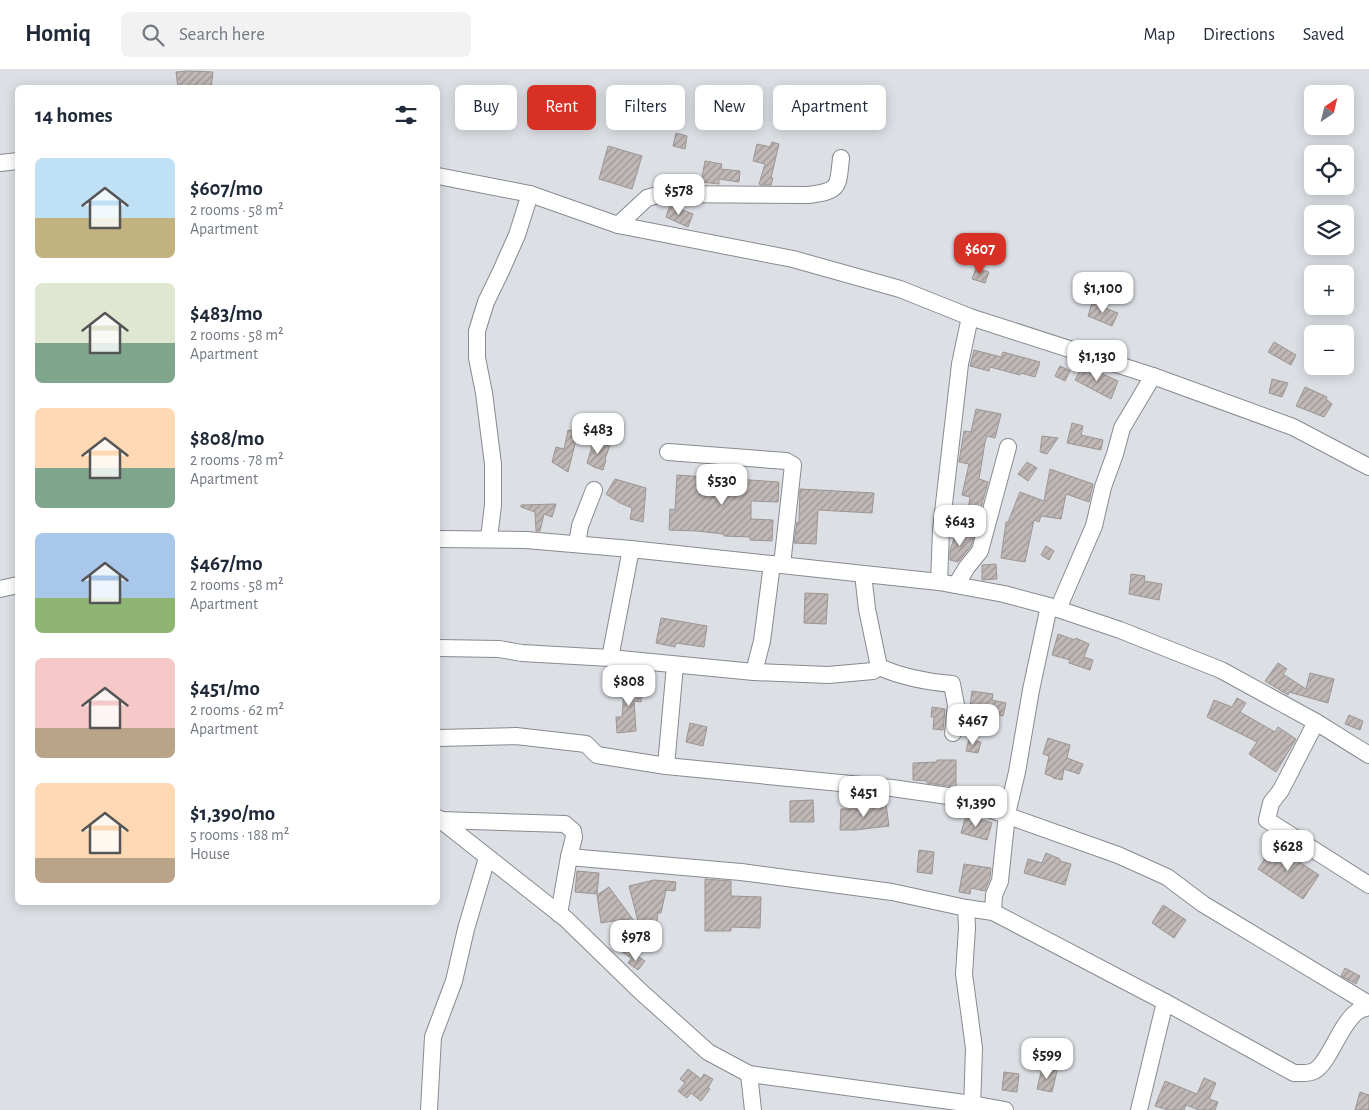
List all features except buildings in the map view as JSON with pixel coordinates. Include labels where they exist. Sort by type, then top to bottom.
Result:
[{"type":"street","points":[[618,225],[647,198],[661,194],[809,195],[829,192],[836,187],[839,179],[841,158]]},
{"type":"street","points":[[0,163],[15,161]]},
{"type":"street","points":[[440,176],[530,194],[618,225],[793,259],[900,288],[970,317],[1153,376],[1293,427],[1369,467]]},
{"type":"street","points":[[490,538],[493,506],[493,464],[484,393],[477,358],[477,331],[486,302],[517,235],[530,194]]},
{"type":"street","points":[[939,582],[941,530],[959,374],[970,317]]},
{"type":"street","points":[[993,912],[994,895],[1000,881],[1007,814],[1018,772],[1031,690],[1053,607],[1094,526],[1103,487],[1122,428],[1153,376]]},
{"type":"street","points":[[956,585],[980,551],[1008,447]]},
{"type":"street","points":[[668,452],[786,461],[793,465],[777,564],[762,642],[754,672]]},
{"type":"street","points":[[577,544],[580,526],[594,490]]},
{"type":"street","points":[[440,539],[490,538],[631,549],[939,582],[1004,594],[1053,607],[1120,630],[1221,670],[1316,722],[1369,756]]},
{"type":"street","points":[[610,658],[631,549]]},
{"type":"street","points":[[863,574],[867,609],[878,667]]},
{"type":"street","points":[[0,589],[15,586]]},
{"type":"street","points":[[440,648],[499,649],[522,653],[610,658],[754,672],[828,675],[873,671],[878,667]]},
{"type":"street","points":[[666,766],[675,665]]},
{"type":"street","points":[[878,667],[897,675],[952,684],[956,705],[953,733]]},
{"type":"street","points":[[1316,722],[1281,790],[1271,803],[1267,820],[1369,885]]},
{"type":"street","points":[[440,738],[516,736],[586,744],[597,755],[666,766],[892,788],[955,797],[1118,855],[1167,877],[1203,904],[1369,1006]]},
{"type":"street","points":[[440,819],[565,824],[573,831],[574,837],[559,914]]},
{"type":"street","points":[[440,820],[559,914],[708,1052],[749,1074],[972,1107],[1005,1110]]},
{"type":"street","points":[[569,857],[751,874],[892,892],[993,912],[1165,1002],[1294,1073],[1306,1074],[1316,1071],[1328,1057],[1334,1042],[1358,1011],[1369,1006]]},
{"type":"street","points":[[429,1110],[434,1037],[454,981],[466,929],[487,858]]},
{"type":"street","points":[[966,908],[967,928],[964,974],[974,1048],[972,1107]]},
{"type":"street","points":[[1139,1110],[1165,1002]]},
{"type":"street","points":[[749,1074],[753,1110]]}]
